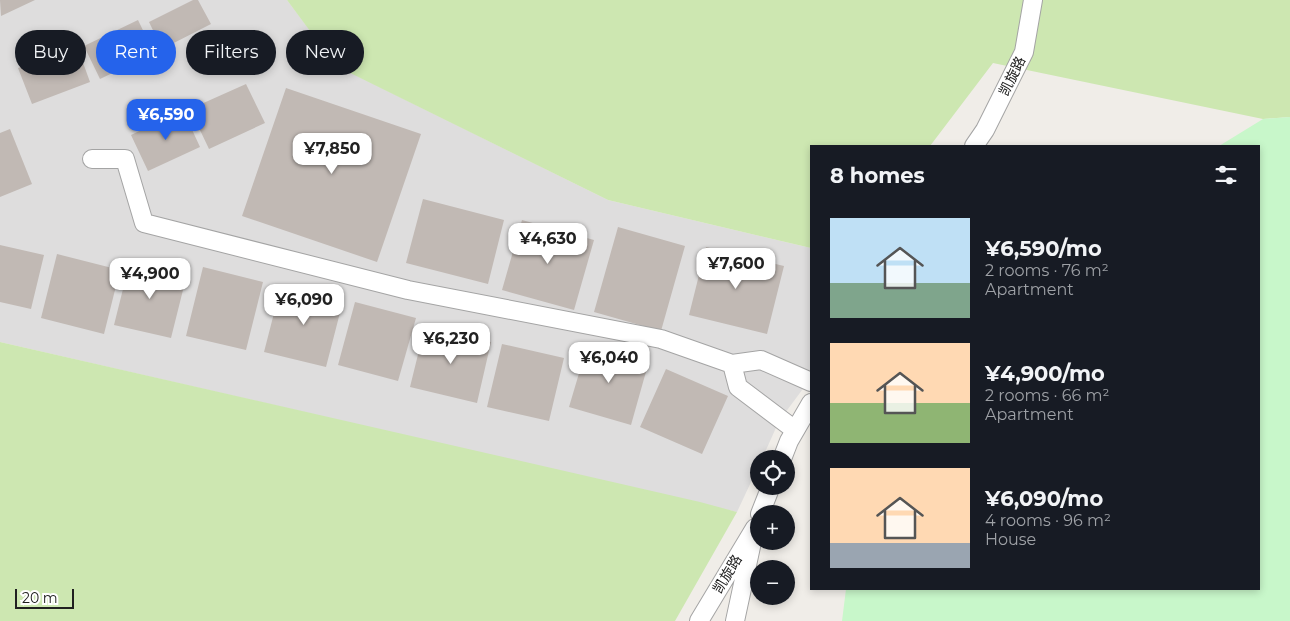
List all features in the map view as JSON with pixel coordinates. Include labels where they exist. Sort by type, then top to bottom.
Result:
[{"type":"street","name":"凯旋路","points":[[975,145],[985,130],[1024,52],[1033,0]]},
{"type":"street","points":[[92,159],[125,158],[144,223],[408,290],[661,339],[732,364],[761,360],[810,382]]},
{"type":"street","points":[[732,364],[738,387],[795,430]]},
{"type":"street","points":[[786,450],[810,405]]},
{"type":"street","name":"凯旋路","points":[[699,621],[750,534]]},
{"type":"street","name":"凯旋路","points":[[735,621],[751,550]]},
{"type":"shaded area","points":[[0,0],[287,0],[310,30],[286,30],[286,75],[355,75],[608,200],[810,248],[810,379],[779,421],[766,450],[750,450],[750,484],[737,512],[0,342]]},
{"type":"green space","points":[[287,0],[1290,0],[1290,117],[1263,119],[993,63],[931,145],[810,145],[810,248],[608,200],[354,75],[364,75],[364,30],[309,30]]},
{"type":"green space","points":[[1290,117],[1290,621],[842,621],[846,590],[1260,590],[1260,145],[1221,145],[1263,119]]},
{"type":"green space","points":[[0,342],[737,512],[675,621],[0,621]]},
{"type":"building","points":[[0,0],[35,0],[1,16]]},
{"type":"building","points":[[193,0],[198,0],[211,24],[199,30],[186,30],[186,37],[176,42],[176,30],[153,30],[149,22]]},
{"type":"building","points":[[138,20],[143,30],[117,30]]},
{"type":"building","points":[[96,40],[96,71],[86,50],[86,45]]},
{"type":"building","points":[[86,71],[90,82],[32,104],[21,75],[86,75]]},
{"type":"building","points":[[98,75],[108,75],[100,79]]},
{"type":"building","points":[[246,84],[265,123],[209,149],[190,109]]},
{"type":"building","points":[[286,88],[421,134],[377,262],[242,216]]},
{"type":"building","points":[[183,110],[200,147],[148,171],[131,135]]},
{"type":"building","points":[[10,129],[32,184],[0,197],[0,133]]},
{"type":"building","points":[[423,199],[504,220],[488,284],[406,263]]},
{"type":"building","points":[[522,220],[594,240],[574,310],[502,290]]},
{"type":"building","points":[[618,227],[685,246],[661,331],[594,312]]},
{"type":"building","points":[[0,245],[44,255],[31,309],[0,302]]},
{"type":"building","points":[[706,247],[784,266],[767,334],[689,315]]},
{"type":"building","points":[[57,254],[120,270],[104,334],[41,318]]},
{"type":"building","points":[[130,261],[187,274],[171,338],[114,325]]},
{"type":"building","points":[[203,267],[263,282],[246,350],[186,336]]},
{"type":"building","points":[[281,286],[343,301],[326,367],[264,352]]},
{"type":"building","points":[[355,302],[416,318],[398,381],[338,365]]},
{"type":"building","points":[[425,326],[491,342],[477,403],[410,387]]},
{"type":"building","points":[[588,343],[649,361],[631,425],[569,407]]},
{"type":"building","points":[[502,344],[564,358],[549,421],[487,407]]},
{"type":"building","points":[[666,369],[728,396],[702,454],[640,427]]}]
